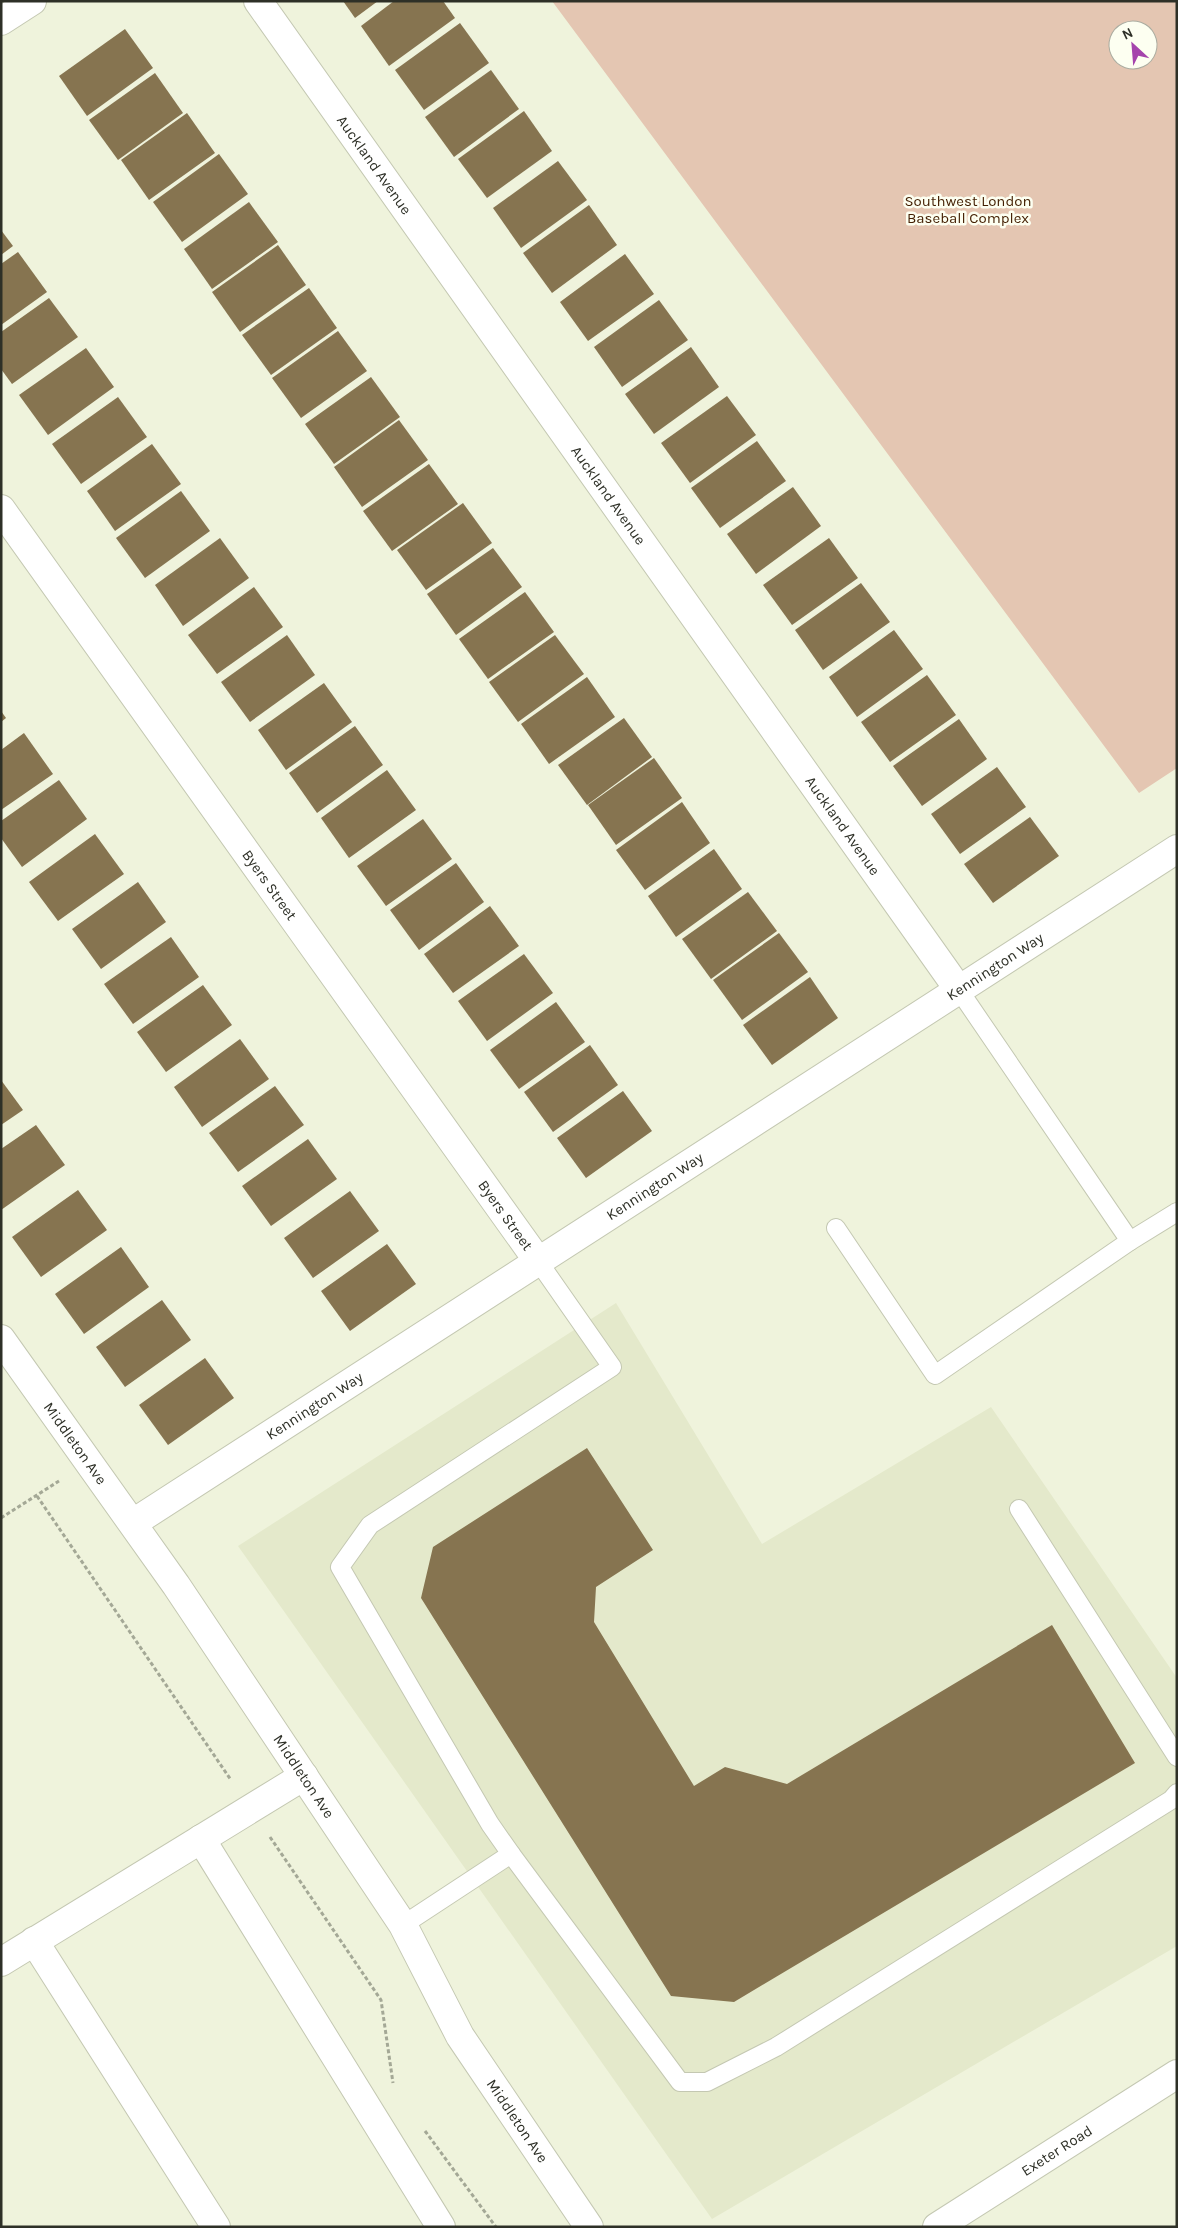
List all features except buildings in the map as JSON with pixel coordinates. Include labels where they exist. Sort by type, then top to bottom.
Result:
[{"type":"street","points":[[1,21],[32,1]]},
{"type":"street","name":"Auckland Avenue","points":[[258,1],[959,990]]},
{"type":"street","name":"Byers Street","points":[[1,509],[538,1261]]},
{"type":"street","name":"Kennington Way","points":[[133,1523],[1177,849]]},
{"type":"street","name":"Middleton Ave","points":[[1,1339],[133,1523],[403,1925],[460,2036],[589,2227]]},
{"type":"street","points":[[1,1962],[304,1776]]},
{"type":"street","points":[[201,1839],[441,2227]]},
{"type":"street","points":[[34,1941],[216,2227]]},
{"type":"street","name":"Exeter Road","points":[[937,2227],[1177,2074]]},
{"type":"lane","points":[[959,990],[1130,1241]]},
{"type":"lane","points":[[836,1228],[935,1376],[1130,1241],[1177,1212]]},
{"type":"lane","points":[[538,1261],[612,1367],[370,1525],[340,1567],[490,1824],[680,2082],[707,2082],[776,2047],[1171,1800],[1177,1793]]},
{"type":"lane","points":[[1019,1509],[1177,1757]]},
{"type":"lane","points":[[403,1925],[511,1854]]},
{"type":"path","points":[[1,1518],[90,1462]]},
{"type":"path","points":[[37,1496],[381,2000],[395,2091]]},
{"type":"path","points":[[424,2131],[496,2227]]},
{"type":"shaded area","points":[[616,1303],[762,1544],[991,1407],[1177,1678],[1177,1946],[712,2219],[238,1546]]},
{"type":"green space","name":"Southwest London Baseball Complex","points":[[552,1],[1177,1],[1177,768],[1139,793]]}]
